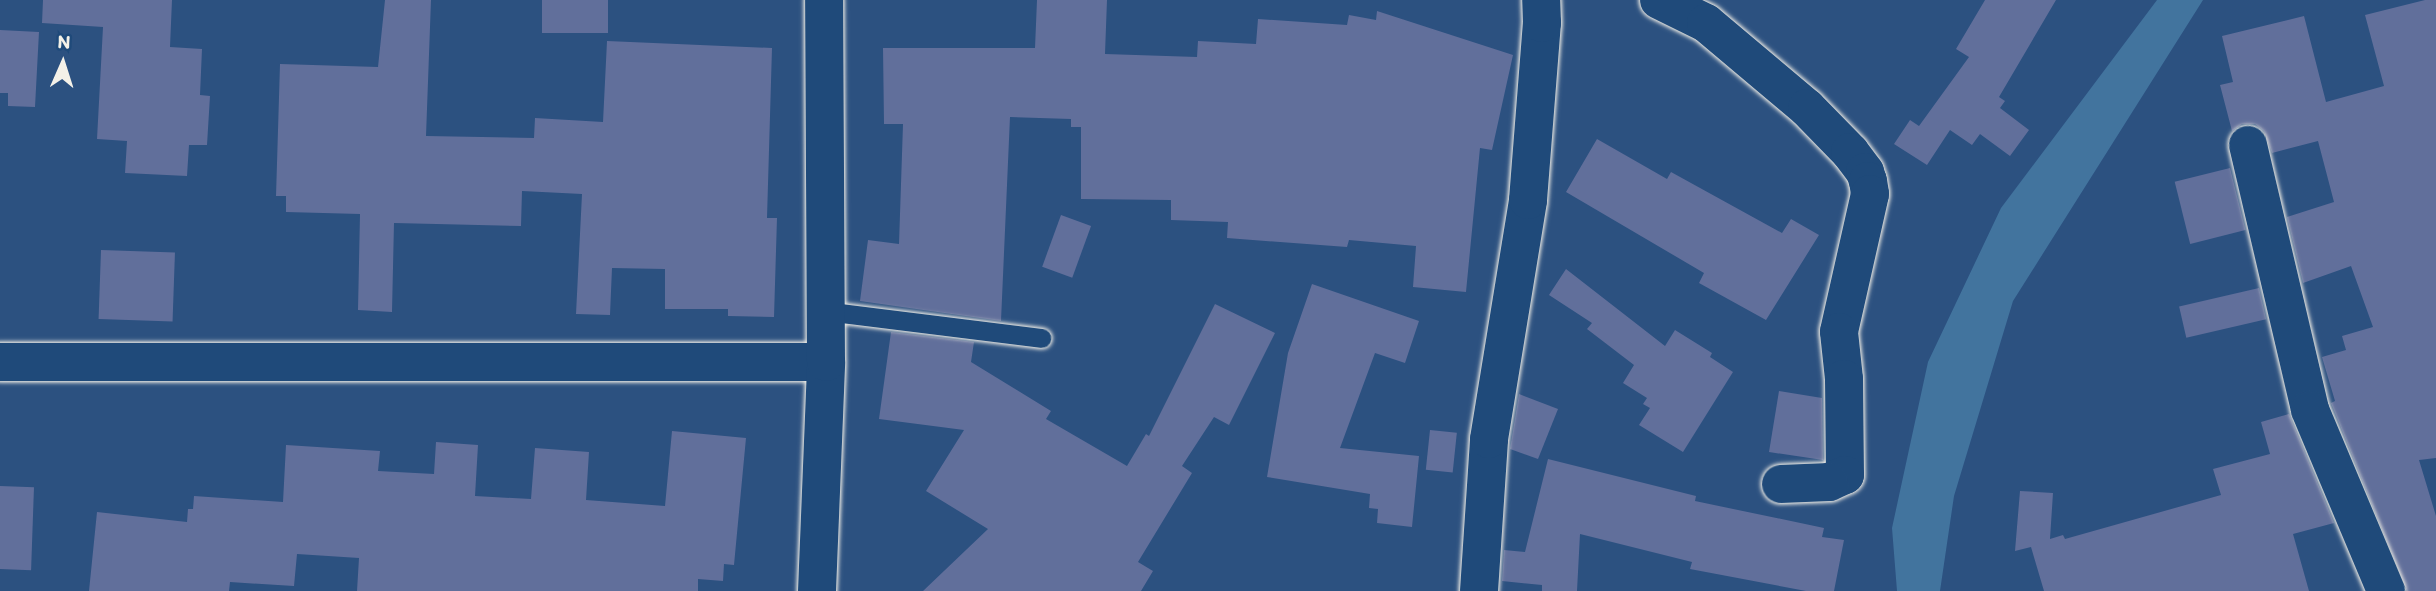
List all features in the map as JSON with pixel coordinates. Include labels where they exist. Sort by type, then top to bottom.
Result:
[{"type":"street","points":[[817,591],[826,362],[824,0]]},
{"type":"street","points":[[1479,591],[1489,439],[1528,200],[1542,23],[1541,0]]},
{"type":"street","points":[[1660,0],[1706,23],[1797,99],[1850,152],[1865,172],[1868,181],[1870,194],[1839,332],[1844,379],[1847,464],[1845,475],[1829,482],[1781,484]]},
{"type":"street","points":[[2248,145],[2310,410],[2386,591]]},
{"type":"street","points":[[0,362],[826,362]]},
{"type":"lane","points":[[825,311],[1041,338]]},
{"type":"water","points":[[2157,0],[2203,0],[2013,301],[1954,496],[1940,591],[1897,591],[1892,528],[1928,362],[2001,208]]},
{"type":"building","points":[[43,0],[172,0],[170,47],[202,49],[200,95],[210,96],[207,145],[189,145],[187,176],[125,173],[127,141],[97,139],[103,27],[42,23]]},
{"type":"building","points":[[385,0],[431,0],[426,136],[534,138],[535,118],[603,122],[607,41],[772,48],[767,218],[777,218],[774,317],[728,316],[728,309],[665,309],[665,269],[612,268],[610,315],[576,314],[582,194],[522,191],[521,226],[394,223],[392,312],[358,310],[360,214],[286,212],[286,196],[276,196],[280,64],[378,67]]},
{"type":"building","points":[[542,0],[608,0],[608,33],[542,33]]},
{"type":"building","points":[[1037,0],[1107,0],[1105,54],[1197,57],[1198,41],[1256,44],[1258,19],[1347,25],[1349,15],[1376,20],[1377,11],[1513,55],[1492,150],[1480,148],[1466,292],[1413,287],[1416,246],[1349,240],[1347,247],[1227,238],[1228,222],[1171,220],[1171,200],[1081,199],[1081,127],[1071,127],[1071,119],[1010,117],[1001,321],[860,301],[868,240],[899,244],[903,124],[884,124],[883,48],[1035,48]]},
{"type":"building","points":[[1985,0],[2056,0],[1999,97],[2005,101],[2000,108],[2029,130],[2010,156],[1980,134],[1972,145],[1950,130],[1927,165],[1894,144],[1910,120],[1919,126],[1969,57],[1956,49]]},
{"type":"building","points":[[2425,0],[2436,0],[2436,458],[2419,460],[2436,516],[2436,591],[2407,591],[2331,403],[2335,401],[2322,357],[2346,350],[2342,336],[2373,327],[2351,266],[2303,283],[2287,217],[2334,202],[2318,141],[2272,153],[2264,131],[2255,124],[2242,124],[2232,131],[2220,85],[2233,82],[2222,36],[2304,16],[2326,102],[2384,86],[2365,15]]},
{"type":"building","points":[[0,30],[39,32],[35,107],[8,106],[8,93],[0,93]]},
{"type":"building","points":[[1597,139],[1667,179],[1671,172],[1782,233],[1791,219],[1819,235],[1766,320],[1699,283],[1704,273],[1566,192]]},
{"type":"building","points":[[2230,168],[2245,230],[2190,244],[2175,182]]},
{"type":"building","points":[[1061,215],[1091,226],[1072,278],[1042,267]]},
{"type":"building","points":[[101,250],[175,253],[173,322],[99,319]]},
{"type":"building","points":[[1566,269],[1665,346],[1675,330],[1712,353],[1710,357],[1733,372],[1683,452],[1639,425],[1650,408],[1643,404],[1647,398],[1623,383],[1634,365],[1587,329],[1592,323],[1549,295]]},
{"type":"building","points":[[1312,284],[1419,321],[1405,363],[1375,353],[1340,448],[1419,456],[1412,527],[1377,523],[1378,509],[1369,508],[1370,494],[1267,477],[1288,353]]},
{"type":"building","points":[[2259,288],[2266,319],[2186,338],[2179,306]]},
{"type":"building","points":[[1215,304],[1275,333],[1229,425],[1214,417],[1182,466],[1192,473],[1138,562],[1153,571],[1141,591],[923,591],[988,529],[926,491],[964,430],[879,419],[891,332],[974,342],[971,362],[1051,411],[1046,419],[1127,466],[1146,434],[1149,436]]},
{"type":"building","points":[[1779,391],[1822,398],[1823,460],[1769,452]]},
{"type":"building","points":[[1519,394],[1558,409],[1538,459],[1510,449]]},
{"type":"building","points":[[2289,414],[2334,523],[2293,534],[2309,591],[2044,591],[2031,547],[2015,551],[2020,491],[2053,493],[2050,539],[2063,535],[2065,539],[2221,495],[2213,469],[2270,454],[2261,422]]},
{"type":"building","points":[[1430,430],[1457,433],[1453,473],[1426,470]]},
{"type":"building","points":[[672,431],[746,438],[734,565],[724,564],[723,581],[698,579],[698,591],[357,591],[359,558],[297,554],[294,586],[230,582],[229,591],[89,591],[97,512],[187,522],[188,509],[193,509],[194,496],[283,502],[286,445],[380,451],[378,471],[434,474],[436,442],[478,445],[475,496],[531,499],[535,448],[589,452],[586,500],[665,506]]},
{"type":"building","points":[[1548,459],[1696,496],[1695,501],[1824,528],[1822,537],[1844,540],[1834,591],[1806,591],[1690,569],[1692,562],[1580,534],[1577,591],[1542,591],[1542,585],[1502,581],[1504,550],[1525,552]]},
{"type":"building","points":[[0,486],[34,487],[31,570],[0,569]]}]
